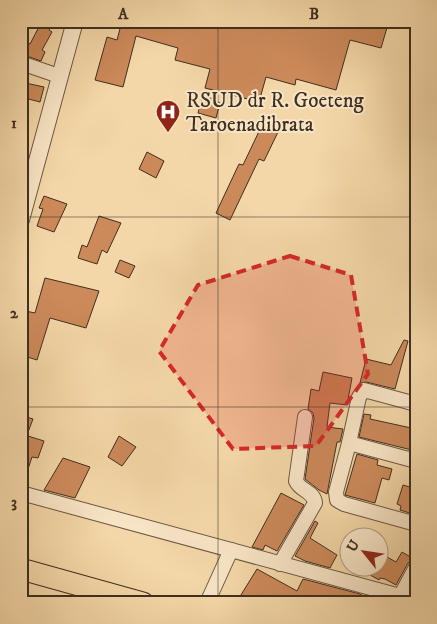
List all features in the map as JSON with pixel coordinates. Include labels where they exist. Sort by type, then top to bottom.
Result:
[{"type":"main road","points":[[21,569],[92,596],[143,603]]},
{"type":"street","points":[[21,220],[75,21]]},
{"type":"street","points":[[21,63],[60,76]]},
{"type":"street","points":[[416,404],[364,390],[359,397],[336,492],[337,500],[344,504],[416,524]]},
{"type":"street","points":[[280,564],[315,503],[312,495],[300,488],[296,481],[305,417]]},
{"type":"street","points":[[348,443],[416,461]]},
{"type":"street","points":[[21,493],[231,550],[398,599],[416,567]]},
{"type":"street","points":[[207,603],[231,550]]},
{"type":"highlighted area","points":[[290,256],[351,275],[368,374],[316,446],[233,449],[159,351],[198,285]]},
{"type":"building","points":[[42,21],[54,21],[49,30],[52,32],[42,50],[45,52],[41,61],[21,54],[21,40],[30,44]]},
{"type":"building","points":[[122,21],[389,21],[381,48],[350,40],[336,90],[296,79],[295,85],[266,77],[259,102],[205,88],[210,69],[175,60],[178,48],[136,36],[123,87],[95,80],[107,37],[117,40]]},
{"type":"building","points":[[21,82],[44,87],[40,102],[21,97]]},
{"type":"building","points":[[203,94],[220,103],[216,118],[198,113]]},
{"type":"building","points":[[263,123],[279,130],[264,161],[259,159],[230,220],[216,213],[239,164],[243,165]]},
{"type":"building","points":[[147,152],[164,161],[156,178],[139,169]]},
{"type":"building","points":[[44,196],[67,204],[54,232],[37,226],[43,209],[39,208]]},
{"type":"building","points":[[99,216],[121,223],[107,253],[102,250],[97,264],[78,258],[82,245],[87,247]]},
{"type":"building","points":[[120,260],[135,266],[129,278],[115,272]]},
{"type":"building","points":[[45,278],[99,291],[86,328],[50,318],[37,360],[21,355],[21,310],[35,313]]},
{"type":"building","points":[[404,340],[408,341],[395,389],[366,382],[360,383],[366,359],[391,365]]},
{"type":"building","points":[[323,372],[352,378],[347,405],[330,403],[327,427],[343,429],[340,442],[337,442],[327,494],[305,479],[314,418],[313,413],[308,409],[311,389],[319,391]]},
{"type":"building","points":[[364,414],[371,415],[370,419],[416,429],[416,451],[359,437]]},
{"type":"building","points":[[21,415],[33,419],[22,448],[21,447]]},
{"type":"building","points":[[28,436],[44,441],[38,458],[32,457],[23,484],[21,484],[21,455]]},
{"type":"building","points":[[119,436],[136,447],[122,466],[108,457]]},
{"type":"building","points":[[357,454],[378,460],[377,465],[392,469],[389,480],[382,478],[375,503],[345,495]]},
{"type":"building","points":[[63,458],[90,467],[75,498],[44,490]]},
{"type":"building","points":[[403,485],[416,489],[416,515],[400,510],[401,506],[397,504]]},
{"type":"building","points":[[281,493],[304,505],[277,551],[265,545],[263,550],[252,547]]},
{"type":"building","points":[[315,521],[318,523],[310,538],[337,555],[330,568],[295,556]]},
{"type":"building","points":[[402,552],[414,559],[408,563],[396,585],[385,579],[380,578],[379,580],[372,576],[390,576],[390,559],[396,562]]},
{"type":"building","points":[[257,569],[297,591],[303,579],[360,594],[376,603],[236,603]]},
{"type":"place","name":"RSUD dr R. Goeteng Taroenadibrata","points":[[168,133]]}]
